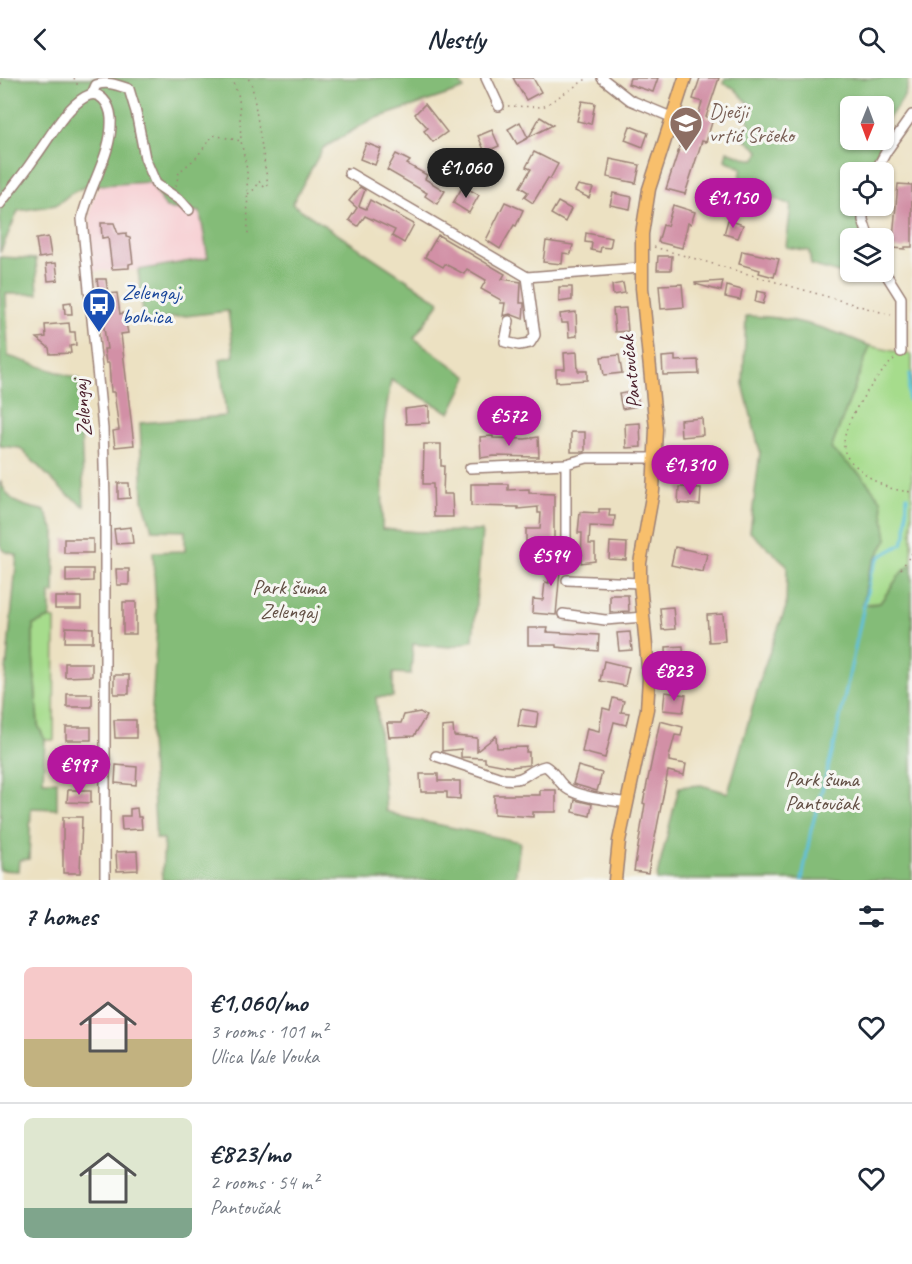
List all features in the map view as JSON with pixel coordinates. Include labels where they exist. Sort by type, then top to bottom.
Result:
[{"type":"main road","name":"Pantovčak","points":[[615,880],[618,841],[647,709],[649,678],[640,563],[653,491],[656,429],[640,268],[643,221],[649,189],[685,78]]},
{"type":"street","points":[[486,78],[498,106]]},
{"type":"street","points":[[602,78],[630,100],[671,117]]},
{"type":"street","points":[[0,204],[64,117],[96,85],[108,83],[129,89],[146,158],[156,184],[189,210]]},
{"type":"street","name":"Zelengaj","points":[[87,94],[100,96],[106,100],[111,119],[107,149],[84,207],[82,219],[103,429],[105,880]]},
{"type":"street","points":[[880,162],[912,115]]},
{"type":"street","points":[[349,173],[527,277],[640,268]]},
{"type":"street","points":[[509,321],[505,342],[519,345],[530,343],[535,335],[527,277]]},
{"type":"street","points":[[891,282],[901,298],[901,352]]},
{"type":"street","points":[[470,468],[566,464],[587,458],[656,458]]},
{"type":"street","points":[[566,464],[566,538]]},
{"type":"street","points":[[567,580],[640,583]]},
{"type":"street","points":[[564,614],[605,620],[644,617]]},
{"type":"street","points":[[436,756],[504,779],[524,778],[545,766],[552,770],[561,784],[571,791],[627,803]]},
{"type":"path","points":[[0,90],[3,78]]},
{"type":"path","points":[[74,78],[87,94]]},
{"type":"path","points":[[231,78],[239,97],[242,141],[247,170],[248,234]]},
{"type":"path","points":[[248,194],[256,188],[259,181],[265,188],[268,185],[249,78]]},
{"type":"path","points":[[498,106],[543,107],[588,78]]},
{"type":"path","points":[[174,196],[179,172],[196,158],[213,135],[242,141]]},
{"type":"path","points":[[648,246],[901,318]]},
{"type":"path","points":[[901,352],[868,389],[847,429],[844,445],[846,456],[865,474],[890,490],[912,492]]},
{"type":"path","points":[[901,569],[912,553]]},
{"type":"shaded area","points":[[150,182],[166,208],[200,211],[208,259],[138,270],[92,271],[90,214],[92,201],[100,185]]},
{"type":"green space","name":"Park šuma Zelengaj","points":[[0,78],[457,78],[464,89],[371,120],[323,148],[292,204],[440,302],[414,338],[468,377],[450,413],[391,380],[384,424],[382,529],[418,532],[482,531],[473,640],[451,647],[413,644],[411,674],[393,673],[393,697],[376,697],[386,811],[403,817],[520,842],[515,880],[162,880],[164,839],[156,839],[150,740],[157,627],[153,552],[185,551],[185,531],[152,530],[143,500],[140,423],[226,416],[220,359],[234,356],[228,311],[144,321],[138,270],[208,258],[200,212],[166,208],[150,182],[86,186],[56,205],[18,211],[0,253]]},
{"type":"green space","points":[[725,78],[908,78],[904,96],[894,111],[894,96],[840,96],[840,150],[878,150],[870,162],[840,162],[840,216],[858,216],[861,228],[840,228],[840,273],[811,265],[809,251],[786,247],[791,205],[738,185],[742,168],[725,160],[727,151],[749,159],[756,159],[759,151],[736,131],[738,127],[750,126],[747,117],[751,112],[751,106],[734,88],[723,83]]},
{"type":"green space","points":[[0,257],[36,259],[38,294],[6,294],[8,356],[79,379],[84,506],[64,492],[20,448],[0,446]]},
{"type":"green space","name":"Park šuma Pantovčak","points":[[746,316],[778,318],[809,324],[870,346],[831,449],[861,475],[881,500],[887,539],[869,570],[863,605],[880,603],[901,573],[912,564],[912,880],[656,880],[679,787],[701,785],[728,793],[763,670],[786,607],[787,565],[750,532],[760,452],[743,384]]},
{"type":"green space","points":[[870,346],[912,355],[912,564],[901,573],[880,603],[864,604],[869,570],[887,539],[831,449]]},
{"type":"green space","points":[[0,481],[8,495],[18,503],[45,511],[55,533],[54,593],[50,593],[50,618],[33,625],[33,654],[38,725],[45,740],[43,781],[57,781],[57,809],[31,808],[29,859],[19,860],[18,871],[0,870],[1,724],[17,555],[4,551],[0,545]]},
{"type":"green space","points":[[50,618],[55,619],[54,740],[45,740],[38,725],[33,625]]},
{"type":"building","points":[[513,78],[533,78],[541,92],[526,100]]},
{"type":"building","points":[[630,78],[658,78],[653,92],[628,84]]},
{"type":"building","points":[[700,78],[719,78],[706,117],[713,119],[706,142],[702,141],[685,194],[666,189],[680,146],[688,148],[702,102],[693,99]]},
{"type":"building","points":[[582,101],[595,103],[591,124],[577,121]]},
{"type":"building","points":[[425,104],[447,132],[433,142],[424,131],[428,128],[415,114]]},
{"type":"building","points":[[540,117],[553,125],[529,137]]},
{"type":"building","points":[[520,122],[528,138],[517,144],[508,129]]},
{"type":"building","points":[[630,126],[648,133],[643,147],[625,140]]},
{"type":"building","points":[[492,130],[499,146],[485,152],[478,136]]},
{"type":"building","points":[[366,143],[381,149],[375,165],[360,159]]},
{"type":"building","points":[[534,152],[558,164],[533,203],[524,197],[528,192],[520,187],[531,169],[526,167]]},
{"type":"building","points":[[396,154],[410,161],[407,164],[427,175],[425,179],[445,191],[437,204],[425,196],[427,193],[387,170]]},
{"type":"building","points":[[610,159],[640,165],[636,183],[607,177]]},
{"type":"building","points":[[898,184],[912,185],[912,247],[894,248]]},
{"type":"building","points":[[578,185],[593,188],[589,198],[575,191]]},
{"type":"building","points":[[463,186],[479,195],[469,213],[453,203]]},
{"type":"building","points":[[360,187],[365,190],[359,206],[366,209],[370,200],[414,224],[404,243],[392,236],[395,230],[365,216],[358,226],[349,220],[357,208],[349,201]]},
{"type":"building","points":[[613,193],[632,197],[630,209],[610,205]]},
{"type":"building","points":[[505,202],[523,210],[516,226],[514,225],[500,249],[486,240]]},
{"type":"building","points":[[558,202],[571,209],[565,222],[551,214]]},
{"type":"building","points":[[673,205],[695,212],[691,224],[688,223],[682,248],[658,242],[663,225],[667,226]]},
{"type":"building","points":[[728,220],[743,225],[738,238],[724,234]]},
{"type":"building","points":[[101,223],[114,223],[118,234],[126,233],[126,237],[130,238],[133,263],[129,264],[129,268],[112,269],[108,237],[102,238]]},
{"type":"building","points":[[586,233],[612,238],[610,248],[601,247],[600,252],[591,250],[592,243],[585,242]]},
{"type":"building","points":[[438,235],[505,274],[502,279],[521,282],[520,303],[524,303],[523,319],[510,314],[503,316],[505,303],[500,303],[501,300],[481,289],[486,280],[467,269],[464,274],[445,264],[443,267],[425,257]]},
{"type":"building","points":[[48,237],[51,256],[39,258],[36,239]]},
{"type":"building","points":[[546,241],[573,245],[571,254],[563,253],[562,264],[543,262]]},
{"type":"building","points":[[742,251],[779,259],[774,277],[739,264]]},
{"type":"building","points":[[658,256],[672,256],[671,270],[657,270]]},
{"type":"building","points":[[56,263],[58,280],[48,281],[46,264]]},
{"type":"building","points":[[97,279],[106,279],[108,294],[117,293],[120,314],[124,313],[128,333],[121,334],[134,445],[115,447],[113,431],[119,430],[114,392],[111,392],[109,363],[106,363],[104,349],[107,349]]},
{"type":"building","points":[[723,281],[721,291],[695,284],[695,283]]},
{"type":"building","points":[[623,283],[625,293],[613,295],[612,285]]},
{"type":"building","points":[[682,284],[684,307],[661,309],[659,285]]},
{"type":"building","points":[[727,286],[742,290],[740,300],[725,297]]},
{"type":"building","points":[[559,287],[572,287],[572,300],[559,302]]},
{"type":"building","points":[[757,291],[766,293],[763,304],[755,302]]},
{"type":"building","points":[[71,302],[72,314],[65,314],[64,303]]},
{"type":"building","points":[[626,308],[628,331],[615,332],[613,309]]},
{"type":"building","points":[[576,312],[577,336],[569,337],[568,323],[561,323],[560,314]]},
{"type":"building","points":[[69,323],[70,332],[75,332],[76,345],[70,346],[71,353],[50,354],[49,348],[37,338],[46,337],[45,325]]},
{"type":"building","points":[[577,352],[578,371],[587,371],[587,380],[556,382],[556,369],[565,369],[564,353]]},
{"type":"building","points":[[619,355],[622,373],[604,375],[601,357]]},
{"type":"building","points":[[675,356],[675,361],[698,360],[699,374],[663,375],[662,357]]},
{"type":"building","points":[[636,391],[639,406],[622,409],[619,394]]},
{"type":"building","points":[[429,406],[429,423],[406,424],[405,409]]},
{"type":"building","points":[[702,418],[703,435],[681,437],[680,420]]},
{"type":"building","points":[[640,423],[641,447],[626,448],[625,424]]},
{"type":"building","points":[[571,432],[585,432],[585,452],[571,452]]},
{"type":"building","points":[[493,436],[493,438],[525,439],[538,437],[539,457],[481,458],[480,437]]},
{"type":"building","points":[[424,444],[441,444],[441,466],[444,466],[443,494],[452,494],[453,517],[434,517],[433,484],[423,484]]},
{"type":"building","points":[[683,454],[703,456],[702,473],[682,471]]},
{"type":"building","points":[[118,483],[129,483],[130,498],[118,499]]},
{"type":"building","points":[[471,484],[508,484],[508,490],[529,489],[529,493],[554,494],[554,541],[526,542],[526,529],[540,529],[541,513],[538,513],[538,507],[518,509],[518,507],[471,506]]},
{"type":"building","points":[[679,487],[701,488],[700,505],[678,503]]},
{"type":"building","points":[[599,509],[610,509],[609,516],[615,516],[614,527],[590,526],[589,544],[595,544],[595,561],[581,563],[582,533],[578,533],[580,512],[599,513]]},
{"type":"building","points":[[131,527],[133,543],[116,544],[114,529]]},
{"type":"building","points":[[64,539],[93,539],[93,553],[64,553]]},
{"type":"building","points":[[610,542],[627,543],[626,560],[609,559]]},
{"type":"building","points":[[675,547],[707,554],[703,572],[671,565]]},
{"type":"building","points":[[548,554],[564,554],[564,571],[560,571],[556,615],[532,613],[533,599],[543,600],[545,582],[549,583]]},
{"type":"building","points":[[66,569],[93,569],[93,581],[66,582]]},
{"type":"building","points":[[116,569],[129,569],[129,585],[117,585]]},
{"type":"building","points":[[610,595],[628,595],[629,611],[610,612]]},
{"type":"building","points":[[55,597],[81,597],[81,609],[55,609]]},
{"type":"building","points":[[123,602],[136,602],[136,634],[123,634]]},
{"type":"building","points":[[673,607],[675,629],[662,630],[660,608]]},
{"type":"building","points":[[723,614],[725,641],[709,642],[707,615]]},
{"type":"building","points":[[66,627],[93,628],[93,642],[65,642]]},
{"type":"building","points":[[528,628],[548,628],[547,632],[599,635],[598,651],[556,647],[556,645],[528,645]]},
{"type":"building","points":[[630,632],[632,650],[619,651],[617,633]]},
{"type":"building","points":[[683,646],[684,675],[667,676],[666,647]]},
{"type":"building","points":[[604,661],[629,667],[625,686],[600,681]]},
{"type":"building","points":[[65,663],[92,663],[92,676],[65,677]]},
{"type":"building","points":[[114,675],[129,675],[129,694],[114,694]]},
{"type":"building","points":[[665,692],[686,695],[683,712],[663,710]]},
{"type":"building","points":[[67,694],[92,694],[92,707],[67,707]]},
{"type":"building","points":[[613,698],[624,701],[621,712],[629,713],[626,725],[614,722],[605,758],[582,752],[587,728],[599,731],[603,708],[610,710]]},
{"type":"building","points":[[521,709],[538,712],[536,728],[518,726]]},
{"type":"building","points":[[420,712],[426,716],[414,736],[389,737],[387,723],[401,723],[404,715]]},
{"type":"building","points":[[114,720],[136,720],[136,738],[115,738]]},
{"type":"building","points":[[660,721],[683,727],[681,736],[675,735],[669,761],[686,764],[684,775],[668,771],[648,873],[634,871],[645,804],[643,803]]},
{"type":"building","points":[[453,726],[454,736],[477,738],[477,751],[496,736],[497,748],[527,747],[529,765],[511,767],[485,762],[485,758],[461,757],[461,749],[442,751],[442,727]]},
{"type":"building","points":[[66,727],[91,727],[91,740],[66,740]]},
{"type":"building","points":[[67,758],[88,758],[88,770],[67,771]]},
{"type":"building","points":[[116,765],[137,767],[136,785],[115,783]]},
{"type":"building","points":[[578,766],[602,773],[597,791],[573,784]]},
{"type":"building","points":[[420,774],[438,774],[438,781],[460,781],[460,799],[447,798],[447,792],[421,792]]},
{"type":"building","points":[[68,790],[91,790],[91,803],[67,802]]},
{"type":"building","points":[[540,790],[556,790],[556,812],[533,812],[533,817],[494,814],[494,795],[540,795]]},
{"type":"building","points":[[575,800],[592,804],[590,816],[573,812]]},
{"type":"building","points":[[137,808],[138,817],[141,817],[142,829],[122,830],[121,816],[130,816],[130,809]]},
{"type":"building","points":[[63,817],[82,817],[80,873],[63,873]]},
{"type":"building","points":[[137,851],[138,870],[117,871],[116,852]]},
{"type":"waterway","points":[[908,400],[910,374]]},
{"type":"waterway","points":[[802,880],[811,830],[834,746],[871,573],[879,557],[902,544],[906,535],[907,496]]},
{"type":"place","name":"Dječji vrtić Srčeko","points":[[686,152]]},
{"type":"place","name":"Zelengaj, bolnica","points":[[99,333]]}]
